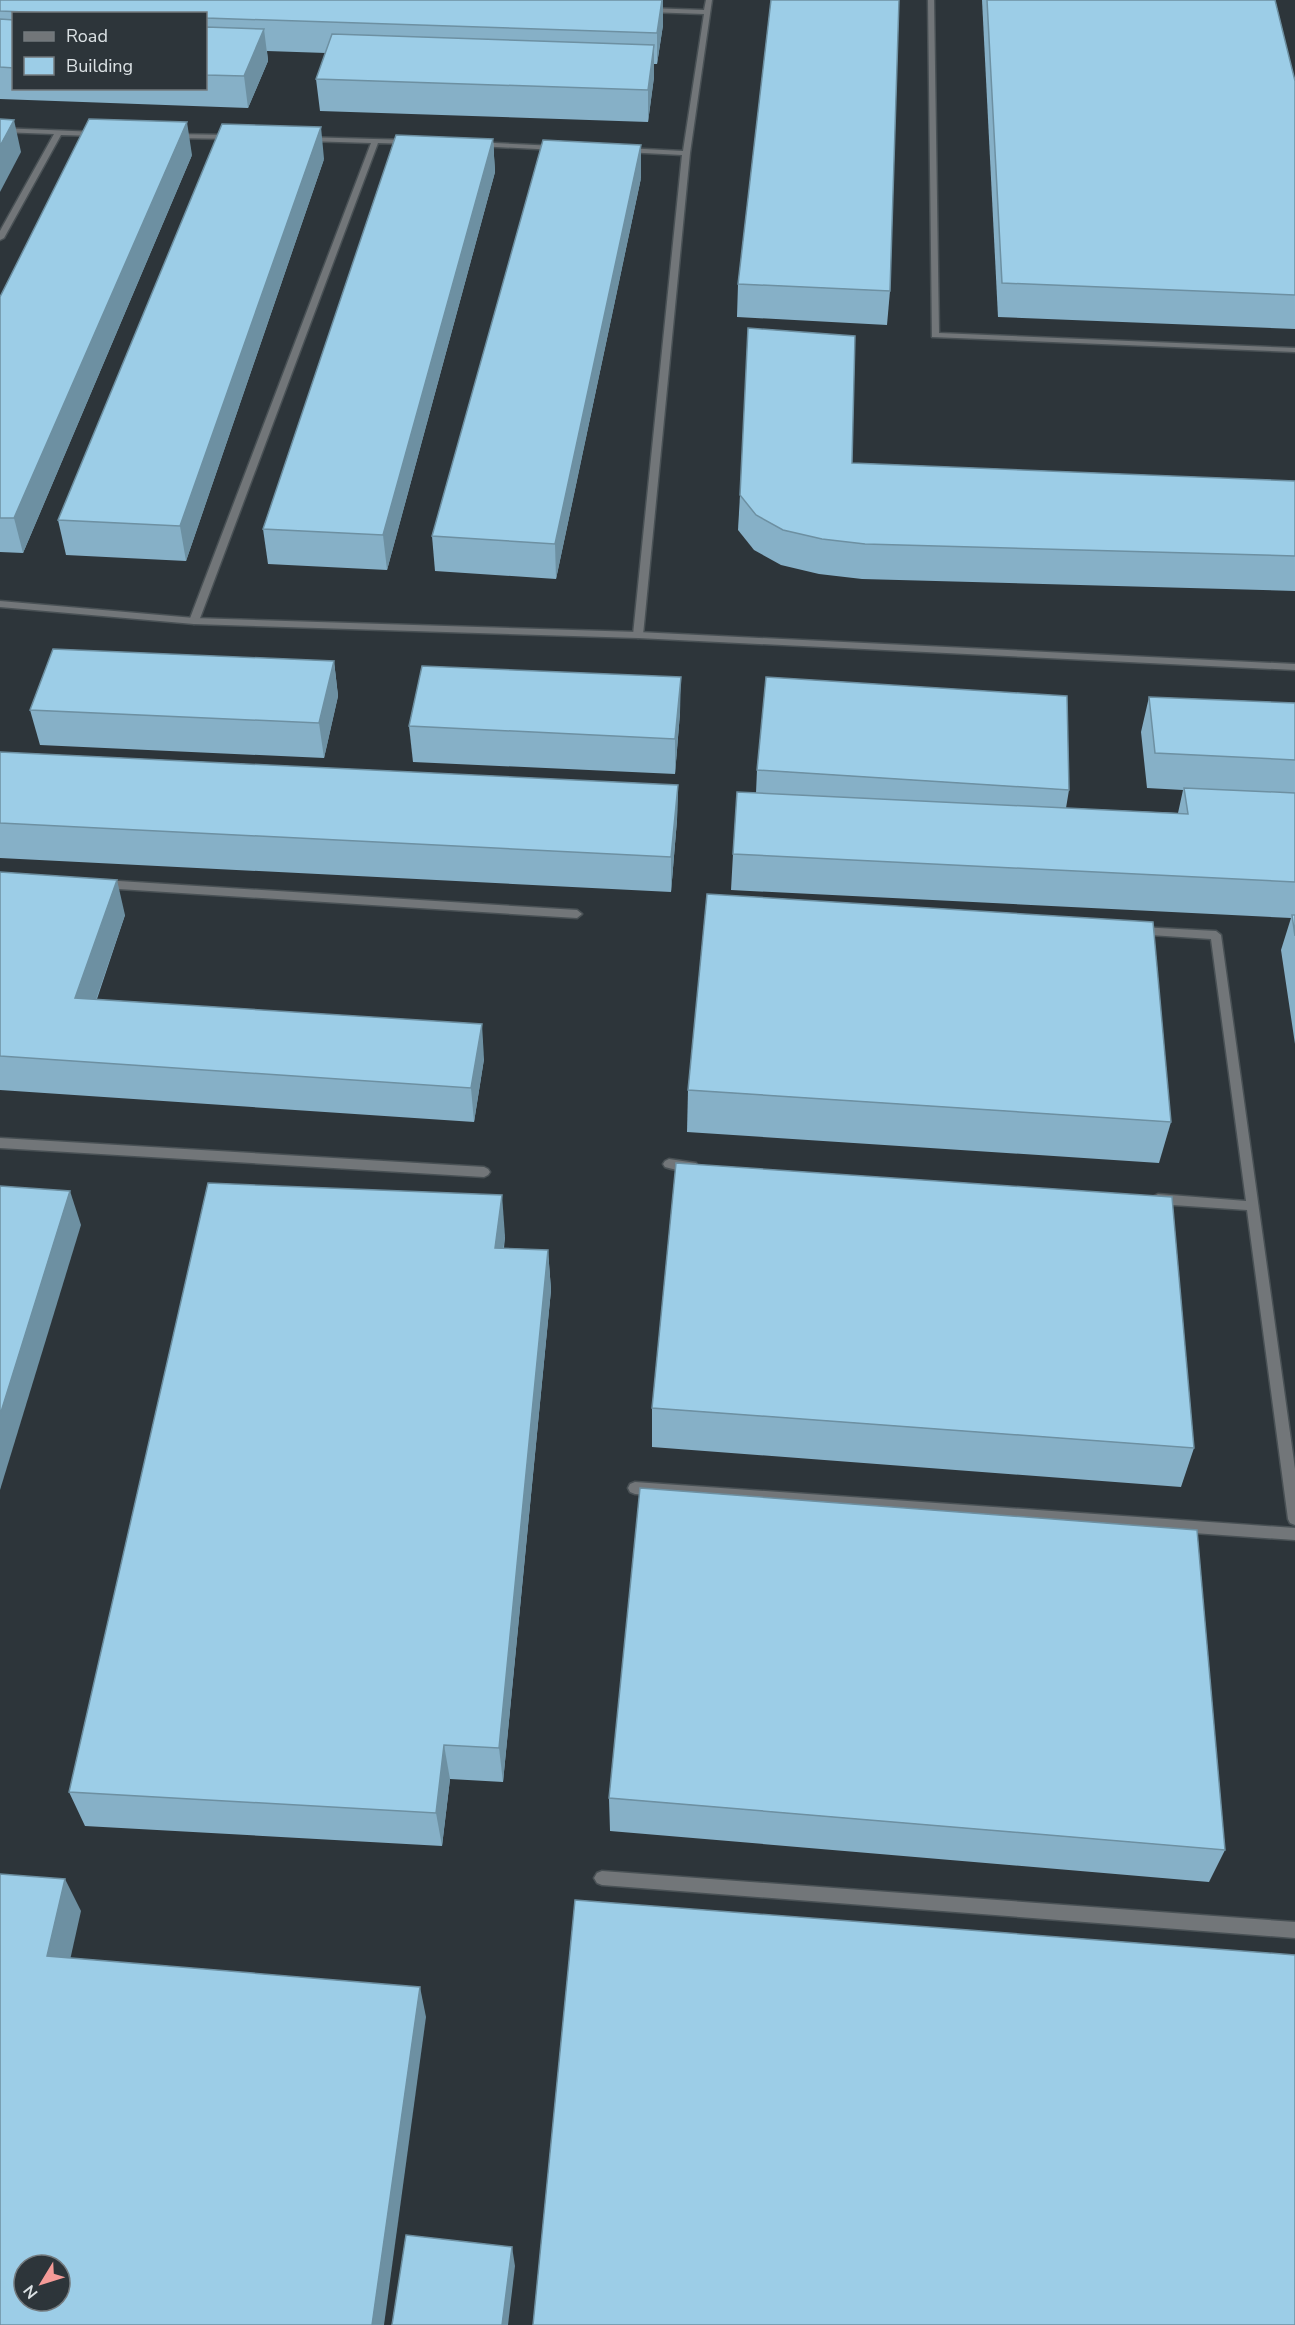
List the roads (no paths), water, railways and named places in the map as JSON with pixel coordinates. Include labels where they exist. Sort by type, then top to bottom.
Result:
[{"type":"street","points":[[638,635],[686,153],[709,0]]},
{"type":"street","points":[[931,0],[935,335],[1295,350]]},
{"type":"street","points":[[637,10],[707,12]]},
{"type":"street","points":[[0,130],[105,134]]},
{"type":"street","points":[[0,238],[58,134]]},
{"type":"street","points":[[164,136],[246,137]]},
{"type":"street","points":[[293,138],[423,142]]},
{"type":"street","points":[[194,621],[376,140]]},
{"type":"street","points":[[471,144],[567,148]]},
{"type":"street","points":[[615,150],[686,153]]},
{"type":"street","points":[[0,604],[194,621],[638,635],[1295,667]]},
{"type":"street","points":[[94,883],[577,914]]},
{"type":"street","points":[[1122,930],[1216,935],[1295,1519]]},
{"type":"street","points":[[0,1143],[484,1172]]},
{"type":"street","points":[[669,1164],[705,1167]]},
{"type":"street","points":[[1146,1198],[1253,1206]]},
{"type":"street","points":[[635,1488],[1295,1534]]},
{"type":"street","points":[[602,1878],[1295,1930]]}]
